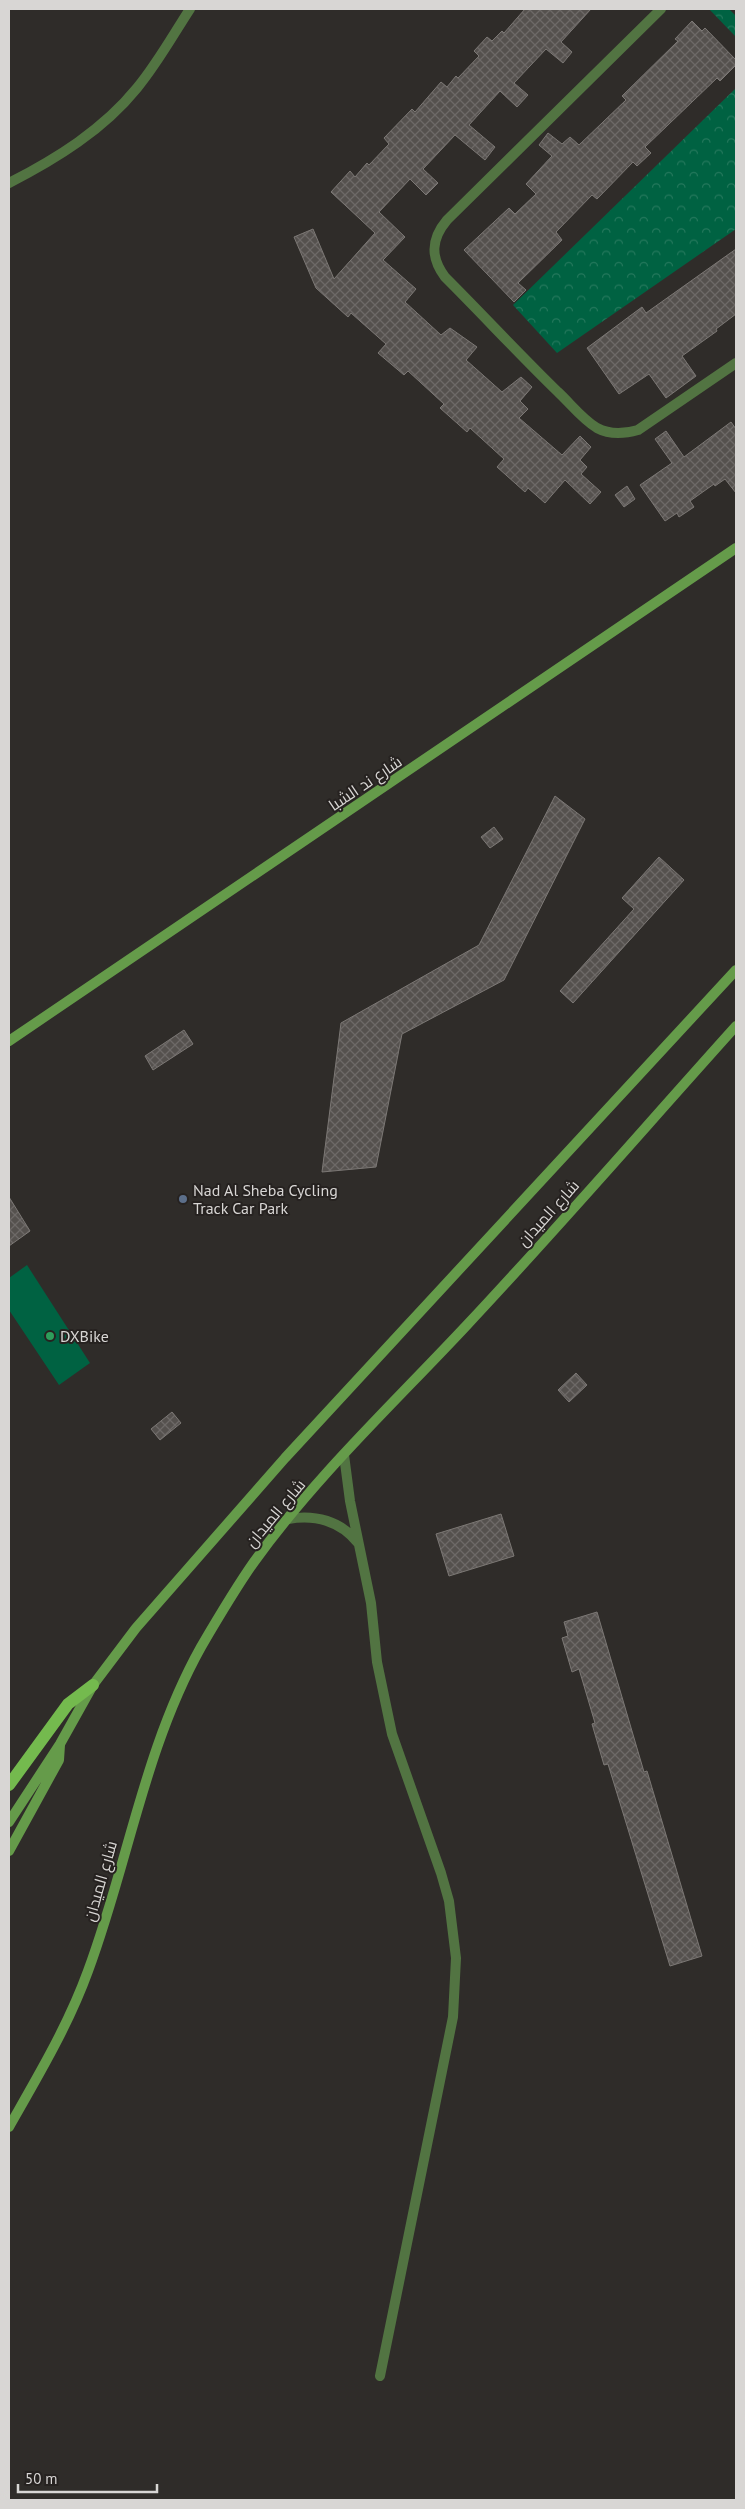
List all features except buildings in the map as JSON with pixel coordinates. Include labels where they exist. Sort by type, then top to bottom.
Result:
[{"type":"main road","points":[[9,1785],[68,1704],[93,1685]]},
{"type":"street","points":[[9,183],[47,163],[79,142],[109,117],[137,89],[190,9]]},
{"type":"street","points":[[661,9],[447,220],[436,235],[434,254],[438,267],[446,277],[533,367],[591,423],[610,433],[624,434],[638,430],[736,363]]},
{"type":"street","name":"شارع ند الشبا","points":[[9,1041],[736,548]]},
{"type":"street","name":"شارع الميدان","points":[[9,1822],[60,1744],[93,1685],[136,1628],[285,1458],[736,970]]},
{"type":"street","name":"شارع الميدان","points":[[9,2127],[52,2051],[89,1970],[146,1778],[175,1700],[198,1652],[225,1606],[255,1561],[288,1519],[344,1455],[467,1325],[736,1026]]},
{"type":"street","points":[[344,1455],[350,1501],[361,1546],[371,1603],[377,1662],[385,1707],[403,1769],[441,1873],[454,1929],[456,1958],[453,2017],[380,2376]]},
{"type":"street","points":[[288,1519],[308,1517],[329,1521],[346,1531],[361,1546]]},
{"type":"street","points":[[9,1851],[59,1760],[60,1744]]},
{"type":"green space","points":[[709,9],[729,9],[736,16],[736,37]]},
{"type":"green space","points":[[736,88],[736,229],[557,353],[513,305]]},
{"type":"green space","name":"DXBike","points":[[27,1265],[90,1363],[59,1385],[9,1310],[9,1278]]},
{"type":"place","name":"Nad Al Sheba Cycling Track Car Park","points":[[183,1199]]},
{"type":"place","name":"DXBike","points":[[50,1336]]}]
